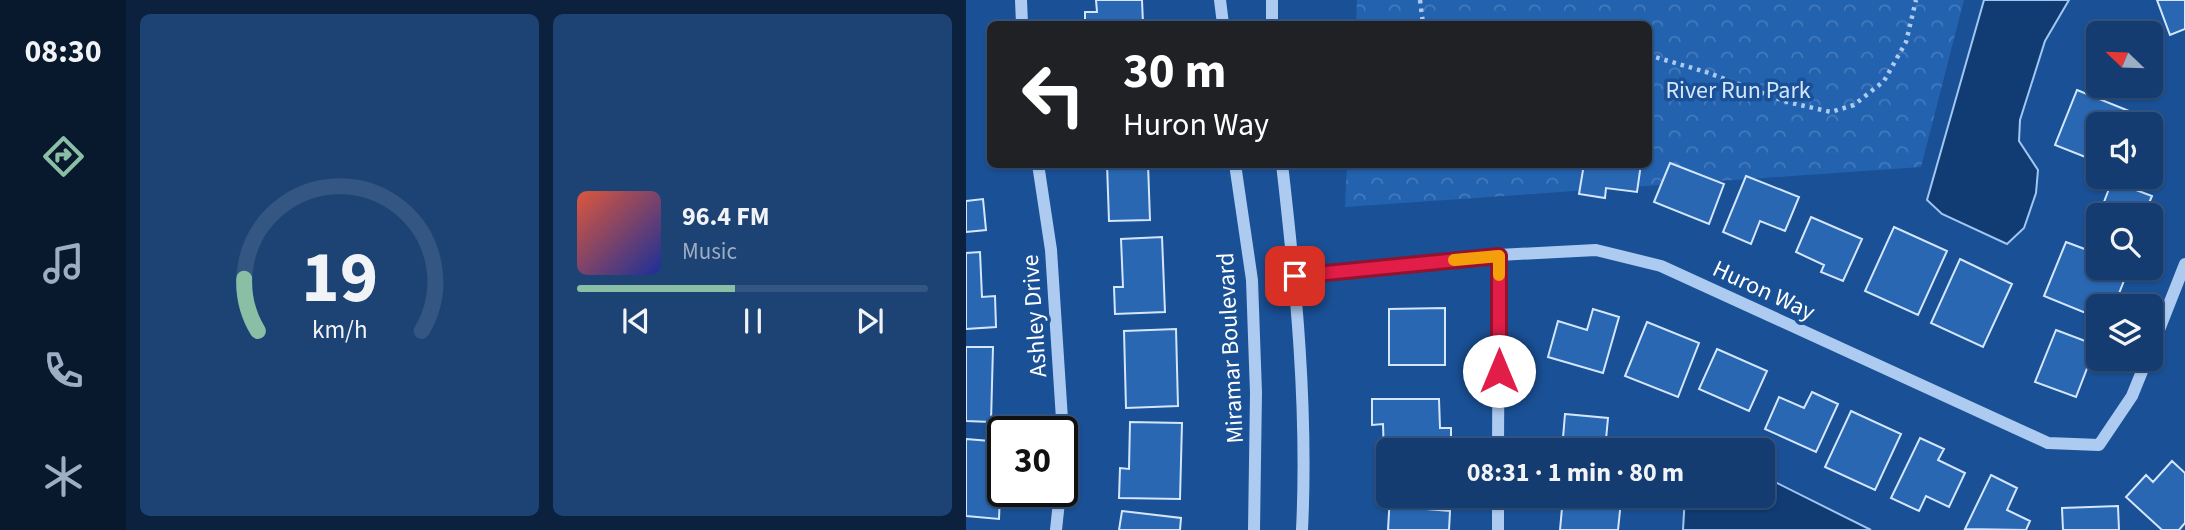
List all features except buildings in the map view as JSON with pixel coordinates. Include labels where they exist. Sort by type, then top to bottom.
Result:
[{"type":"street","points":[[1021,0],[1022,21]]},
{"type":"street","points":[[1220,0],[1223,21]]},
{"type":"street","points":[[1272,0],[1272,21]]},
{"type":"street","name":"Ashley Drive","points":[[1039,168],[1051,250],[1062,416]]},
{"type":"street","name":"Miramar Boulevard","points":[[1236,168],[1252,280],[1256,393],[1254,530]]},
{"type":"street","points":[[1282,168],[1295,276],[1301,383],[1302,530]]},
{"type":"street","name":"Huron Way","points":[[1295,276],[1499,256],[1596,250],[1661,266],[2048,443],[2099,445],[2132,396],[2142,371]]},
{"type":"street","points":[[1498,438],[1499,256]]},
{"type":"street","points":[[2163,319],[2185,264]]},
{"type":"street","points":[[1056,530],[1058,507]]},
{"type":"street","points":[[1498,508],[1498,530]]},
{"type":"path","points":[[1420,0],[1423,21]]},
{"type":"path","points":[[1652,56],[1706,72],[1787,102],[1831,112],[1854,105],[1884,81],[1906,42],[1916,0]]},
{"type":"green space","name":"River Run Park","points":[[1357,0],[1964,0],[1921,167],[1345,207],[1347,168],[1652,168],[1652,21],[1356,21]]},
{"type":"shaded area","points":[[1984,0],[2069,0],[2045,41],[2020,120],[2019,141],[2038,170],[2036,193],[2024,228],[2007,244],[1942,214],[1927,200]]},
{"type":"shaded area","points":[[1775,482],[1871,530],[1683,530],[1684,508],[1775,508]]},
{"type":"slow traffic","points":[[1454,260],[1499,256],[1499,275]]},
{"type":"route","points":[[1295,276],[1499,256],[1499,371]]}]
